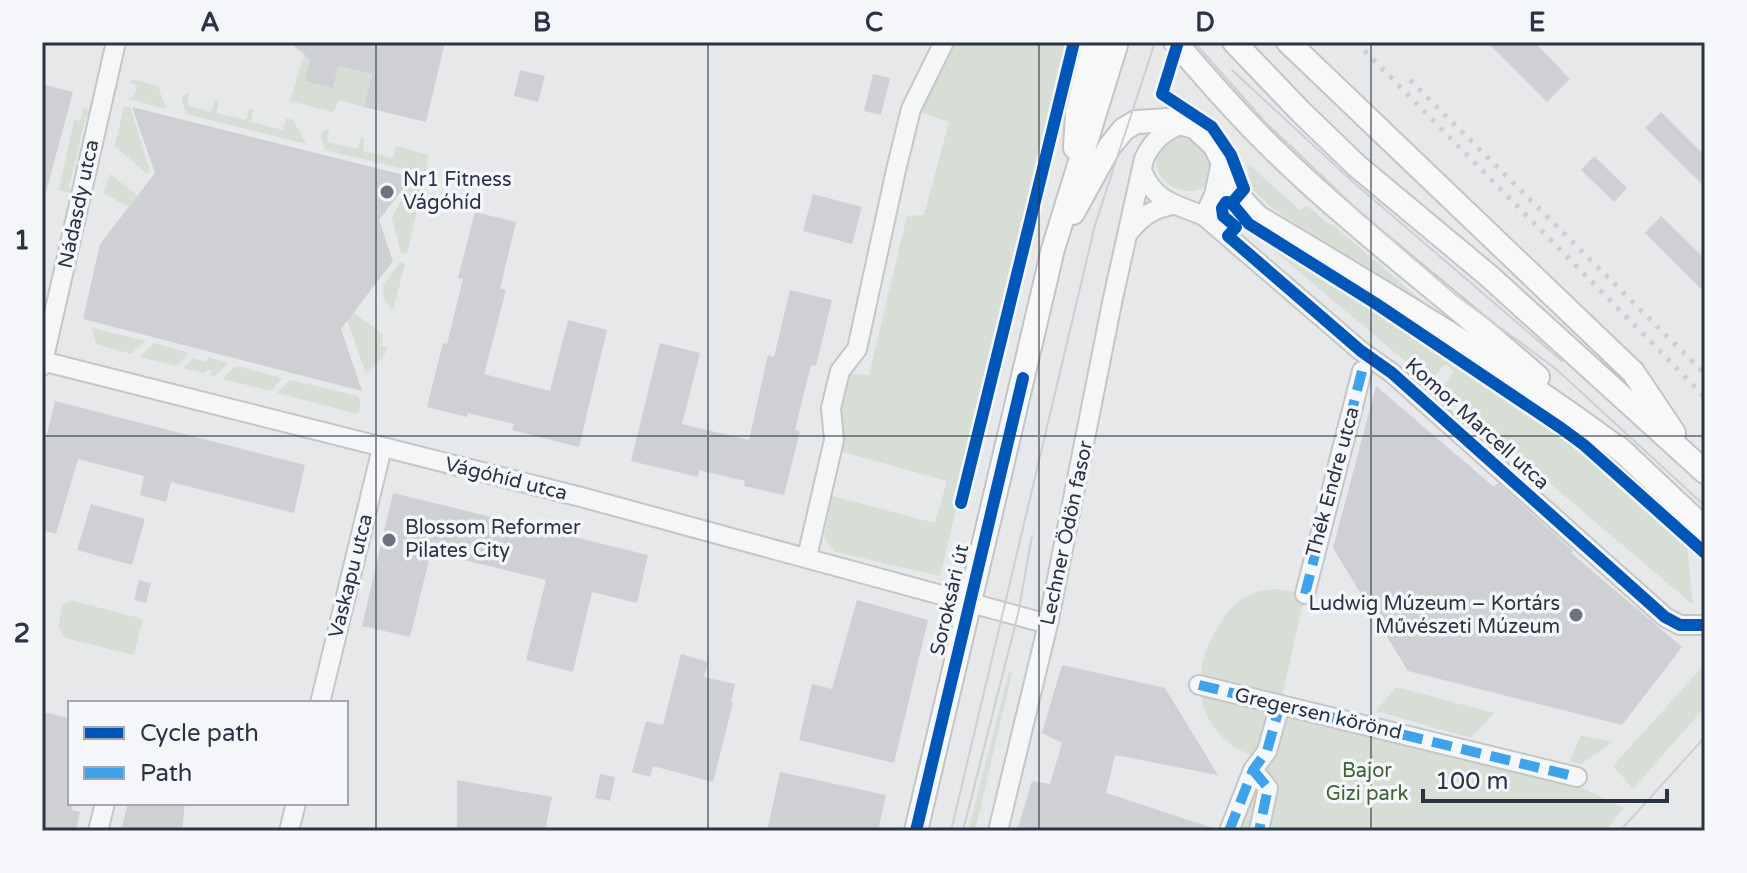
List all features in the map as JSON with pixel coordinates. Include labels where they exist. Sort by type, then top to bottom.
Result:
[{"type":"main road","name":"Soroksári út","points":[[1073,181],[1077,113],[1094,42]]},
{"type":"main road","name":"Soroksári út","points":[[916,831],[1053,249],[1117,42]]},
{"type":"main road","points":[[1175,42],[1275,152],[1508,350],[1705,529]]},
{"type":"main road","points":[[1234,42],[1357,166],[1489,276],[1698,466]]},
{"type":"main road","points":[[1288,42],[1633,372],[1698,466]]},
{"type":"main road","points":[[1053,249],[1110,146],[1124,129],[1136,122],[1149,120],[1183,123],[1204,135],[1215,146],[1238,196],[1258,217],[1438,325],[1566,409],[1627,455]]},
{"type":"street","name":"Nádasdy utca","points":[[43,363],[116,42]]},
{"type":"street","points":[[807,557],[834,440],[831,408],[840,371],[857,349],[911,109],[944,42]]},
{"type":"street","name":"Lechner Ödön fasor","points":[[998,831],[1048,624],[1144,159],[1151,144],[1162,133],[1183,123]]},
{"type":"street","points":[[1204,216],[1214,195],[1222,158]]},
{"type":"street","name":"Komor Marcell utca","points":[[1143,173],[1148,186],[1158,196],[1204,216],[1361,351],[1392,373],[1665,617],[1680,625],[1705,625]]},
{"type":"street","points":[[1128,233],[1142,216],[1173,205]]},
{"type":"street","name":"Vágóhíd utca","points":[[43,363],[970,601]]},
{"type":"street","name":"Thék Endre utca","points":[[1305,594],[1362,371]]},
{"type":"street","name":"Vaskapu utca","points":[[320,701],[382,448]]},
{"type":"street","points":[[970,601],[1048,624]]},
{"type":"street","name":"Gregersen körönd","points":[[1199,685],[1577,777]]},
{"type":"street","points":[[1229,831],[1253,770],[1267,751],[1280,705]]},
{"type":"street","points":[[1253,770],[1268,788],[1259,831]]},
{"type":"street","points":[[98,831],[104,805]]},
{"type":"street","points":[[289,831],[296,805]]},
{"type":"green space","points":[[951,42],[1069,42],[940,576],[835,552],[824,538],[832,496],[935,523],[947,481],[843,452],[840,412],[849,374],[869,375],[907,216],[924,215],[949,122],[917,111]]},
{"type":"green space","points":[[304,55],[310,57],[305,81],[332,88],[338,64],[374,67],[364,107],[339,100],[333,112],[290,101]]},
{"type":"green space","points":[[131,79],[158,86],[166,109],[126,98],[133,98],[137,86],[130,83]]},
{"type":"green space","points":[[189,92],[187,105],[211,112],[215,100],[219,101],[216,113],[246,120],[249,109],[253,110],[251,122],[283,130],[286,118],[293,120],[306,144],[186,114],[182,100]]},
{"type":"green space","points":[[124,106],[130,107],[150,171],[147,174],[115,146]]},
{"type":"green space","points":[[84,107],[91,113],[86,116],[69,187],[73,189],[72,193],[59,190],[74,120],[80,121]]},
{"type":"green space","points":[[329,129],[327,142],[358,149],[361,137],[364,137],[363,151],[393,158],[396,146],[429,155],[425,174],[325,150],[321,136],[322,131]]},
{"type":"green space","points":[[1181,134],[1202,145],[1209,158],[1207,182],[1195,191],[1177,189],[1168,184],[1157,168],[1156,157],[1161,144]]},
{"type":"green space","points":[[1247,163],[1300,210],[1307,206],[1334,226],[1454,328],[1454,332],[1271,207],[1251,188]]},
{"type":"green space","points":[[110,174],[137,195],[128,207],[104,193]]},
{"type":"green space","points":[[412,181],[423,184],[407,254],[401,253],[392,217]]},
{"type":"green space","points":[[1227,207],[1232,207],[1250,228],[1424,341],[1582,451],[1674,533],[1686,539],[1693,603],[1440,390],[1454,371],[1445,364],[1430,382],[1227,211]]},
{"type":"green space","points":[[400,262],[405,264],[393,310],[384,301],[383,285]]},
{"type":"green space","points":[[353,312],[383,335],[381,346],[387,347],[384,356],[366,374],[347,320]]},
{"type":"green space","points":[[92,328],[145,341],[131,354],[96,344]]},
{"type":"green space","points":[[154,343],[189,353],[176,366],[140,357]]},
{"type":"green space","points":[[208,357],[229,363],[215,376],[210,375],[213,371],[204,373],[183,368],[193,358],[206,362]]},
{"type":"green space","points":[[236,366],[282,378],[271,391],[222,379]]},
{"type":"green space","points":[[290,380],[358,396],[361,404],[358,414],[277,393]]},
{"type":"green space","name":"Bajor Gizi park","points":[[1277,589],[1305,594],[1280,705],[1570,782],[1624,808],[1606,831],[1236,831],[1251,786],[1274,761],[1231,745],[1217,731],[1201,696],[1201,675],[1205,654],[1228,612],[1250,594]]},
{"type":"green space","points":[[70,600],[143,619],[134,655],[65,638],[58,627],[62,606]]},
{"type":"green space","points":[[1705,664],[1705,707],[1633,789],[1613,766]]},
{"type":"green space","points":[[1009,672],[1012,673],[975,831],[968,831]]},
{"type":"green space","points":[[1396,687],[1494,713],[1471,738],[1376,711]]},
{"type":"green space","points":[[1581,735],[1612,742],[1581,764],[1570,761]]},
{"type":"building","points":[[289,42],[360,42],[379,46],[380,42],[445,42],[426,122],[364,107],[372,74],[338,66],[333,88],[305,81],[310,59]]},
{"type":"building","points":[[1487,42],[1534,42],[1570,79],[1547,102]]},
{"type":"building","points":[[520,70],[545,76],[538,102],[514,96]]},
{"type":"building","points":[[873,74],[890,78],[881,115],[864,111]]},
{"type":"building","points":[[42,84],[73,92],[46,192],[42,191]]},
{"type":"building","points":[[132,107],[412,177],[379,220],[393,261],[341,329],[362,391],[83,319],[100,244],[155,173]]},
{"type":"building","points":[[1661,112],[1705,156],[1705,187],[1645,128]]},
{"type":"building","points":[[1594,156],[1627,188],[1614,202],[1581,170]]},
{"type":"building","points":[[813,194],[862,207],[852,244],[803,231]]},
{"type":"building","points":[[475,212],[516,222],[500,289],[506,290],[484,374],[550,391],[568,320],[607,330],[579,447],[512,430],[514,424],[427,407],[463,279],[458,278]]},
{"type":"building","points":[[1661,216],[1705,259],[1705,293],[1645,233]]},
{"type":"building","points":[[790,290],[832,300],[816,366],[811,365],[795,430],[800,431],[784,495],[744,486],[745,481],[699,470],[698,477],[631,461],[660,343],[700,353],[682,424],[749,440],[768,355],[774,357]]},
{"type":"building","points":[[1376,386],[1494,487],[1498,483],[1573,551],[1571,553],[1682,647],[1622,725],[1408,671],[1333,548]]},
{"type":"building","points":[[55,401],[305,465],[294,513],[171,482],[166,502],[140,495],[144,476],[78,459],[56,534],[42,530],[42,454]]},
{"type":"building","points":[[393,493],[648,555],[637,603],[592,592],[573,672],[526,660],[546,580],[431,552],[410,637],[362,626]]},
{"type":"building","points":[[91,504],[145,519],[132,565],[77,550]]},
{"type":"building","points":[[139,580],[151,583],[146,603],[134,600]]},
{"type":"building","points":[[857,600],[928,620],[894,763],[799,740],[812,684],[832,689]]},
{"type":"building","points":[[681,654],[708,662],[704,677],[735,684],[713,782],[653,766],[650,777],[632,772],[646,721],[663,725]]},
{"type":"building","points":[[1062,665],[1165,688],[1218,775],[1115,755],[1106,793],[1213,828],[1213,831],[1017,831],[1032,781],[1050,784],[1062,743],[1042,733]]},
{"type":"building","points":[[42,712],[68,718],[68,805],[80,812],[76,831],[42,831]]},
{"type":"building","points":[[780,772],[886,795],[878,831],[767,831]]},
{"type":"building","points":[[600,774],[615,777],[610,801],[595,798]]},
{"type":"building","points":[[457,780],[552,797],[545,831],[457,831]]},
{"type":"building","points":[[128,805],[185,805],[182,831],[121,831]]},
{"type":"tram line","points":[[951,831],[1095,225],[1155,42]]},
{"type":"tram line","points":[[1194,42],[1265,122],[1362,214],[1456,295],[1556,369],[1705,506]]},
{"type":"tram line","points":[[1232,70],[1353,182],[1562,361]]},
{"type":"tram line","points":[[963,831],[1018,614],[1032,536]]},
{"type":"tram line","points":[[1620,831],[1705,737]]},
{"type":"railway","points":[[1356,42],[1705,397]]},
{"type":"railway","points":[[1410,80],[1705,374]]},
{"type":"marked path","points":[[1305,594],[1362,371]]},
{"type":"marked path","points":[[1199,685],[1577,777]]},
{"type":"marked path","points":[[1229,831],[1253,770],[1267,751],[1280,705]]},
{"type":"marked path","points":[[1253,770],[1268,788],[1259,831]]},
{"type":"cycle path","points":[[961,503],[1074,42]]},
{"type":"cycle path","points":[[1178,42],[1162,94],[1212,127],[1231,155],[1244,189],[1232,203],[1226,202],[1222,208],[1223,216],[1236,227],[1228,236],[1361,351],[1392,373],[1665,617],[1680,625],[1705,625]]},
{"type":"cycle path","points":[[1234,206],[1249,224],[1375,303],[1561,428],[1705,553]]},
{"type":"cycle path","points":[[916,831],[1023,378]]},
{"type":"place","name":"Nr1 Fitness Vágóhíd","points":[[387,192]]},
{"type":"place","name":"Blossom Reformer Pilates City","points":[[389,540]]},
{"type":"place","name":"Ludwig Múzeum – Kortárs Művészeti Múzeum","points":[[1576,615]]}]
